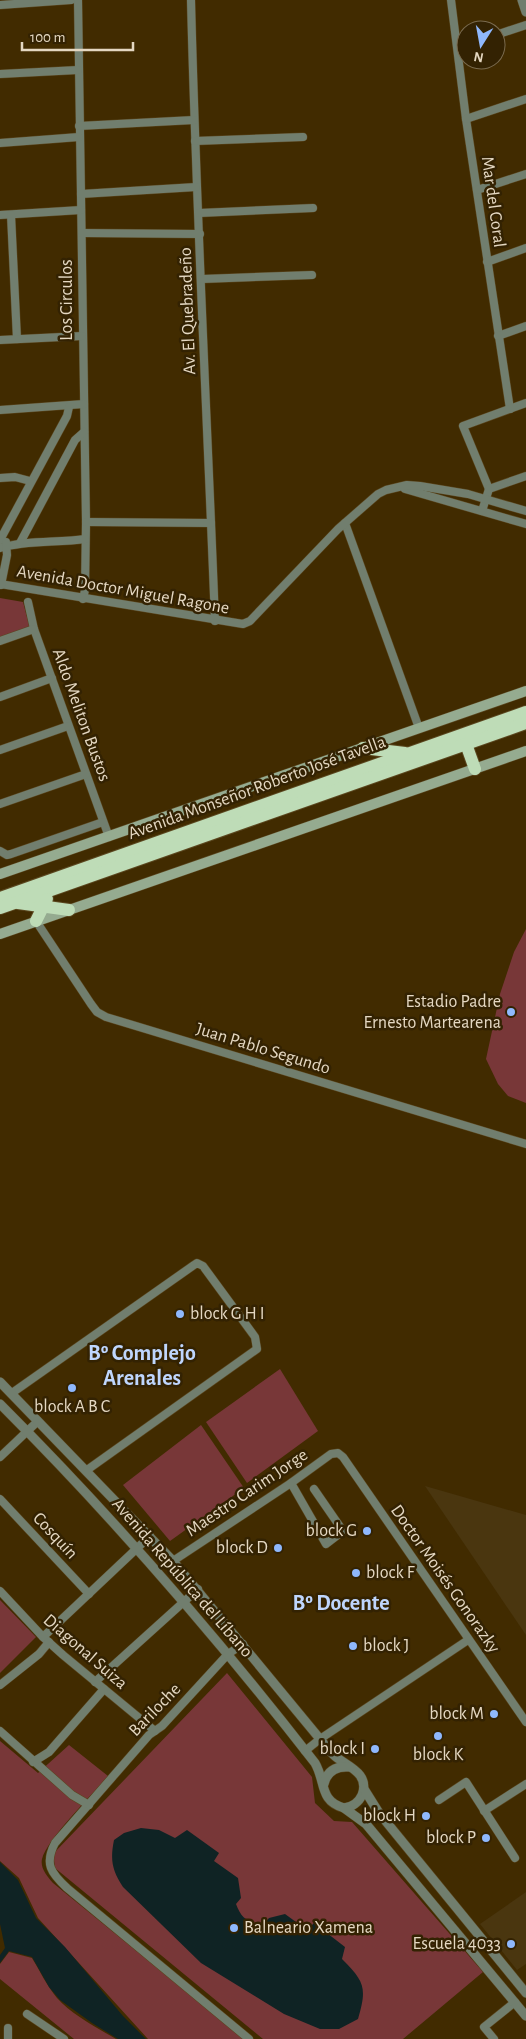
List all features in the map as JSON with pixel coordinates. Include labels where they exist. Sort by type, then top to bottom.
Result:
[{"type":"highway","name":"Avenida Monseñor Roberto José Tavella","points":[[0,898],[526,712]]},
{"type":"highway","name":"Avenida Monseñor Roberto José Tavella","points":[[0,908],[526,724]]},
{"type":"highway","points":[[466,744],[475,769]]},
{"type":"highway","points":[[363,748],[408,754]]},
{"type":"highway","points":[[36,921],[51,890]]},
{"type":"highway","points":[[15,902],[69,910]]},
{"type":"main road","points":[[0,874],[526,690]]},
{"type":"main road","points":[[0,934],[526,751]]},
{"type":"street","points":[[0,5],[71,0]]},
{"type":"street","name":"Los Circulos","points":[[78,0],[86,522],[85,590],[83,599]]},
{"type":"street","name":"Av. El Quebradeño","points":[[191,0],[196,187],[202,279],[215,621]]},
{"type":"street","name":"Mar del Coral","points":[[451,0],[456,40]]},
{"type":"street","points":[[522,0],[526,12]]},
{"type":"street","points":[[506,32],[526,25]]},
{"type":"street","points":[[0,74],[78,70]]},
{"type":"street","name":"Mar del Coral","points":[[460,70],[510,409]]},
{"type":"street","points":[[466,119],[526,99]]},
{"type":"street","points":[[79,126],[194,120]]},
{"type":"street","points":[[0,143],[79,137]]},
{"type":"street","points":[[195,141],[303,137]]},
{"type":"street","points":[[477,190],[526,174]]},
{"type":"street","points":[[81,194],[196,187]]},
{"type":"street","points":[[199,213],[313,208]]},
{"type":"street","points":[[0,215],[81,210]]},
{"type":"street","points":[[11,215],[17,339]]},
{"type":"street","points":[[82,233],[200,234]]},
{"type":"street","points":[[487,262],[526,248]]},
{"type":"street","points":[[202,279],[312,275]]},
{"type":"street","points":[[498,336],[526,326]]},
{"type":"street","points":[[0,340],[82,336]]},
{"type":"street","points":[[482,511],[489,489],[463,426],[526,403]]},
{"type":"street","points":[[0,410],[70,407],[84,404]]},
{"type":"street","points":[[0,540],[30,481],[67,416],[70,407]]},
{"type":"street","points":[[20,543],[75,440],[84,432]]},
{"type":"street","points":[[489,489],[526,476]]},
{"type":"street","points":[[0,478],[15,477],[30,481]]},
{"type":"street","name":"Avenida Doctor Miguel Ragone","points":[[0,585],[237,625],[250,621],[345,523],[378,494],[407,485],[420,486],[485,498],[526,511]]},
{"type":"street","points":[[396,488],[526,524]]},
{"type":"street","points":[[86,522],[211,523]]},
{"type":"street","points":[[345,523],[419,728]]},
{"type":"street","points":[[0,585],[7,555],[3,547],[4,531]]},
{"type":"street","points":[[3,547],[20,543],[66,542],[85,539]]},
{"type":"street","name":"Aldo Meliton Bustos","points":[[28,602],[34,629],[109,837]]},
{"type":"street","points":[[0,641],[34,629]]},
{"type":"street","points":[[0,697],[52,678]]},
{"type":"street","points":[[0,750],[68,726]]},
{"type":"street","points":[[0,804],[86,774]]},
{"type":"street","points":[[3,853],[103,822]]},
{"type":"street","name":"Juan Pablo Segundo","points":[[36,921],[91,1004],[97,1012],[106,1017],[526,1144]]},
{"type":"street","points":[[12,1393],[194,1264],[197,1263],[204,1266],[255,1337],[257,1349],[87,1470]]},
{"type":"street","name":"Avenida República del Líbano","points":[[0,1382],[173,1561],[334,1756],[349,1767]]},
{"type":"street","name":"Avenida República del Líbano","points":[[0,1404],[184,1601],[305,1751],[320,1772],[323,1786]]},
{"type":"street","points":[[0,1457],[38,1421]]},
{"type":"street","name":"Maestro Carim Jorge","points":[[173,1561],[291,1484],[331,1454],[338,1453]]},
{"type":"street","name":"Doctor Moisés Gonorazky","points":[[338,1453],[343,1457],[526,1722]]},
{"type":"street","points":[[291,1484],[326,1544],[343,1531],[314,1489]]},
{"type":"street","name":"Cosquín","points":[[0,1499],[89,1594]]},
{"type":"street","points":[[0,1685],[39,1654],[46,1640],[89,1594],[150,1536]]},
{"type":"street","points":[[96,1682],[198,1589]]},
{"type":"street","name":"Diagonal Suiza","points":[[0,1591],[46,1640],[155,1731]]},
{"type":"street","points":[[305,1751],[468,1640]]},
{"type":"street","name":"Bariloche","points":[[243,1644],[228,1654],[162,1726],[149,1735],[55,1843],[50,1853],[49,1864],[55,1877],[249,2039]]},
{"type":"street","points":[[33,1762],[49,1752],[104,1689]]},
{"type":"street","points":[[0,1732],[72,1795],[90,1803]]},
{"type":"street","points":[[526,1993],[380,1813],[364,1790],[362,1777],[356,1770],[349,1767],[334,1769],[328,1773],[323,1786],[326,1796],[332,1803],[344,1808],[366,1824],[526,2016]]},
{"type":"street","points":[[439,1800],[466,1782],[515,1858]]},
{"type":"street","points":[[484,1811],[526,1784]]},
{"type":"street","points":[[344,1808],[356,1804],[361,1799],[364,1790]]},
{"type":"street","points":[[448,1922],[449,1915],[453,1913],[464,1917]]},
{"type":"street","points":[[482,1962],[489,1963],[492,1960],[493,1952]]},
{"type":"street","points":[[494,2039],[484,2027],[515,2002]]},
{"type":"street","points":[[27,2014],[64,2039]]},
{"type":"street","points":[[8,2028],[8,2039]]},
{"type":"shaded area","points":[[0,598],[23,602],[30,628],[0,638]]},
{"type":"shaded area","name":"Estadio Padre Ernesto Martearena","points":[[526,929],[526,1103],[508,1096],[498,1084],[486,1059],[500,994],[514,952]]},
{"type":"shaded area","points":[[280,1369],[318,1431],[247,1483],[206,1422]]},
{"type":"shaded area","points":[[201,1425],[244,1488],[170,1541],[123,1485]]},
{"type":"shaded area","points":[[425,1486],[526,1515],[526,1635]]},
{"type":"shaded area","points":[[0,1600],[36,1637],[0,1673]]},
{"type":"shaded area","points":[[227,1673],[312,1777],[315,1803],[334,1821],[352,1822],[483,1972],[403,2039],[263,2039],[55,1868],[53,1854]]},
{"type":"shaded area","points":[[0,1741],[38,1773],[69,1745],[108,1776],[52,1840],[42,1859],[44,1872],[53,1883],[245,2039],[148,2039],[38,1918],[19,1878],[0,1861]]},
{"type":"shaded area","name":"Escuela 4033","points":[[526,1892],[526,1964],[517,1970],[480,1924]]},
{"type":"shaded area","points":[[9,1952],[32,1958],[50,1989],[69,2010],[116,2039],[74,2039],[0,1979],[0,1964]]},
{"type":"water","name":"Balneario Xamena","points":[[141,1828],[159,1830],[175,1838],[187,1830],[219,1853],[214,1861],[238,1878],[241,1898],[236,1904],[240,1913],[249,1921],[263,1925],[269,1918],[285,1914],[307,1930],[314,1923],[345,1947],[342,1959],[360,1980],[362,1986],[363,2000],[358,2019],[339,2029],[320,2029],[284,2014],[201,1963],[123,1887],[116,1875],[112,1859],[114,1840],[124,1833]]},
{"type":"water","points":[[0,1862],[18,1880],[36,1918],[65,1947],[123,2016],[146,2039],[118,2039],[60,2000],[49,1987],[32,1957],[9,1951],[0,1963],[0,1955],[5,1948],[0,1924]]},
{"type":"place","name":"Estadio Padre Ernesto Martearena","points":[[511,1012]]},
{"type":"place","name":"block G H I","points":[[180,1314]]},
{"type":"place","name":"block A B C","points":[[72,1388]]},
{"type":"place","name":"block G","points":[[367,1531]]},
{"type":"place","name":"block D","points":[[278,1548]]},
{"type":"place","name":"block F","points":[[356,1573]]},
{"type":"place","name":"block J","points":[[353,1646]]},
{"type":"place","name":"block M","points":[[494,1714]]},
{"type":"place","name":"block K","points":[[438,1736]]},
{"type":"place","name":"block I","points":[[375,1749]]},
{"type":"place","name":"block H","points":[[426,1816]]},
{"type":"place","name":"block P","points":[[486,1838]]},
{"type":"place","name":"Balneario Xamena","points":[[234,1928]]},
{"type":"place","name":"Escuela 4033","points":[[511,1944]]},
{"type":"district","name":"Bº Complejo Arenales","points":[[142,1366]]},
{"type":"district","name":"Bº Docente","points":[[341,1603]]}]
